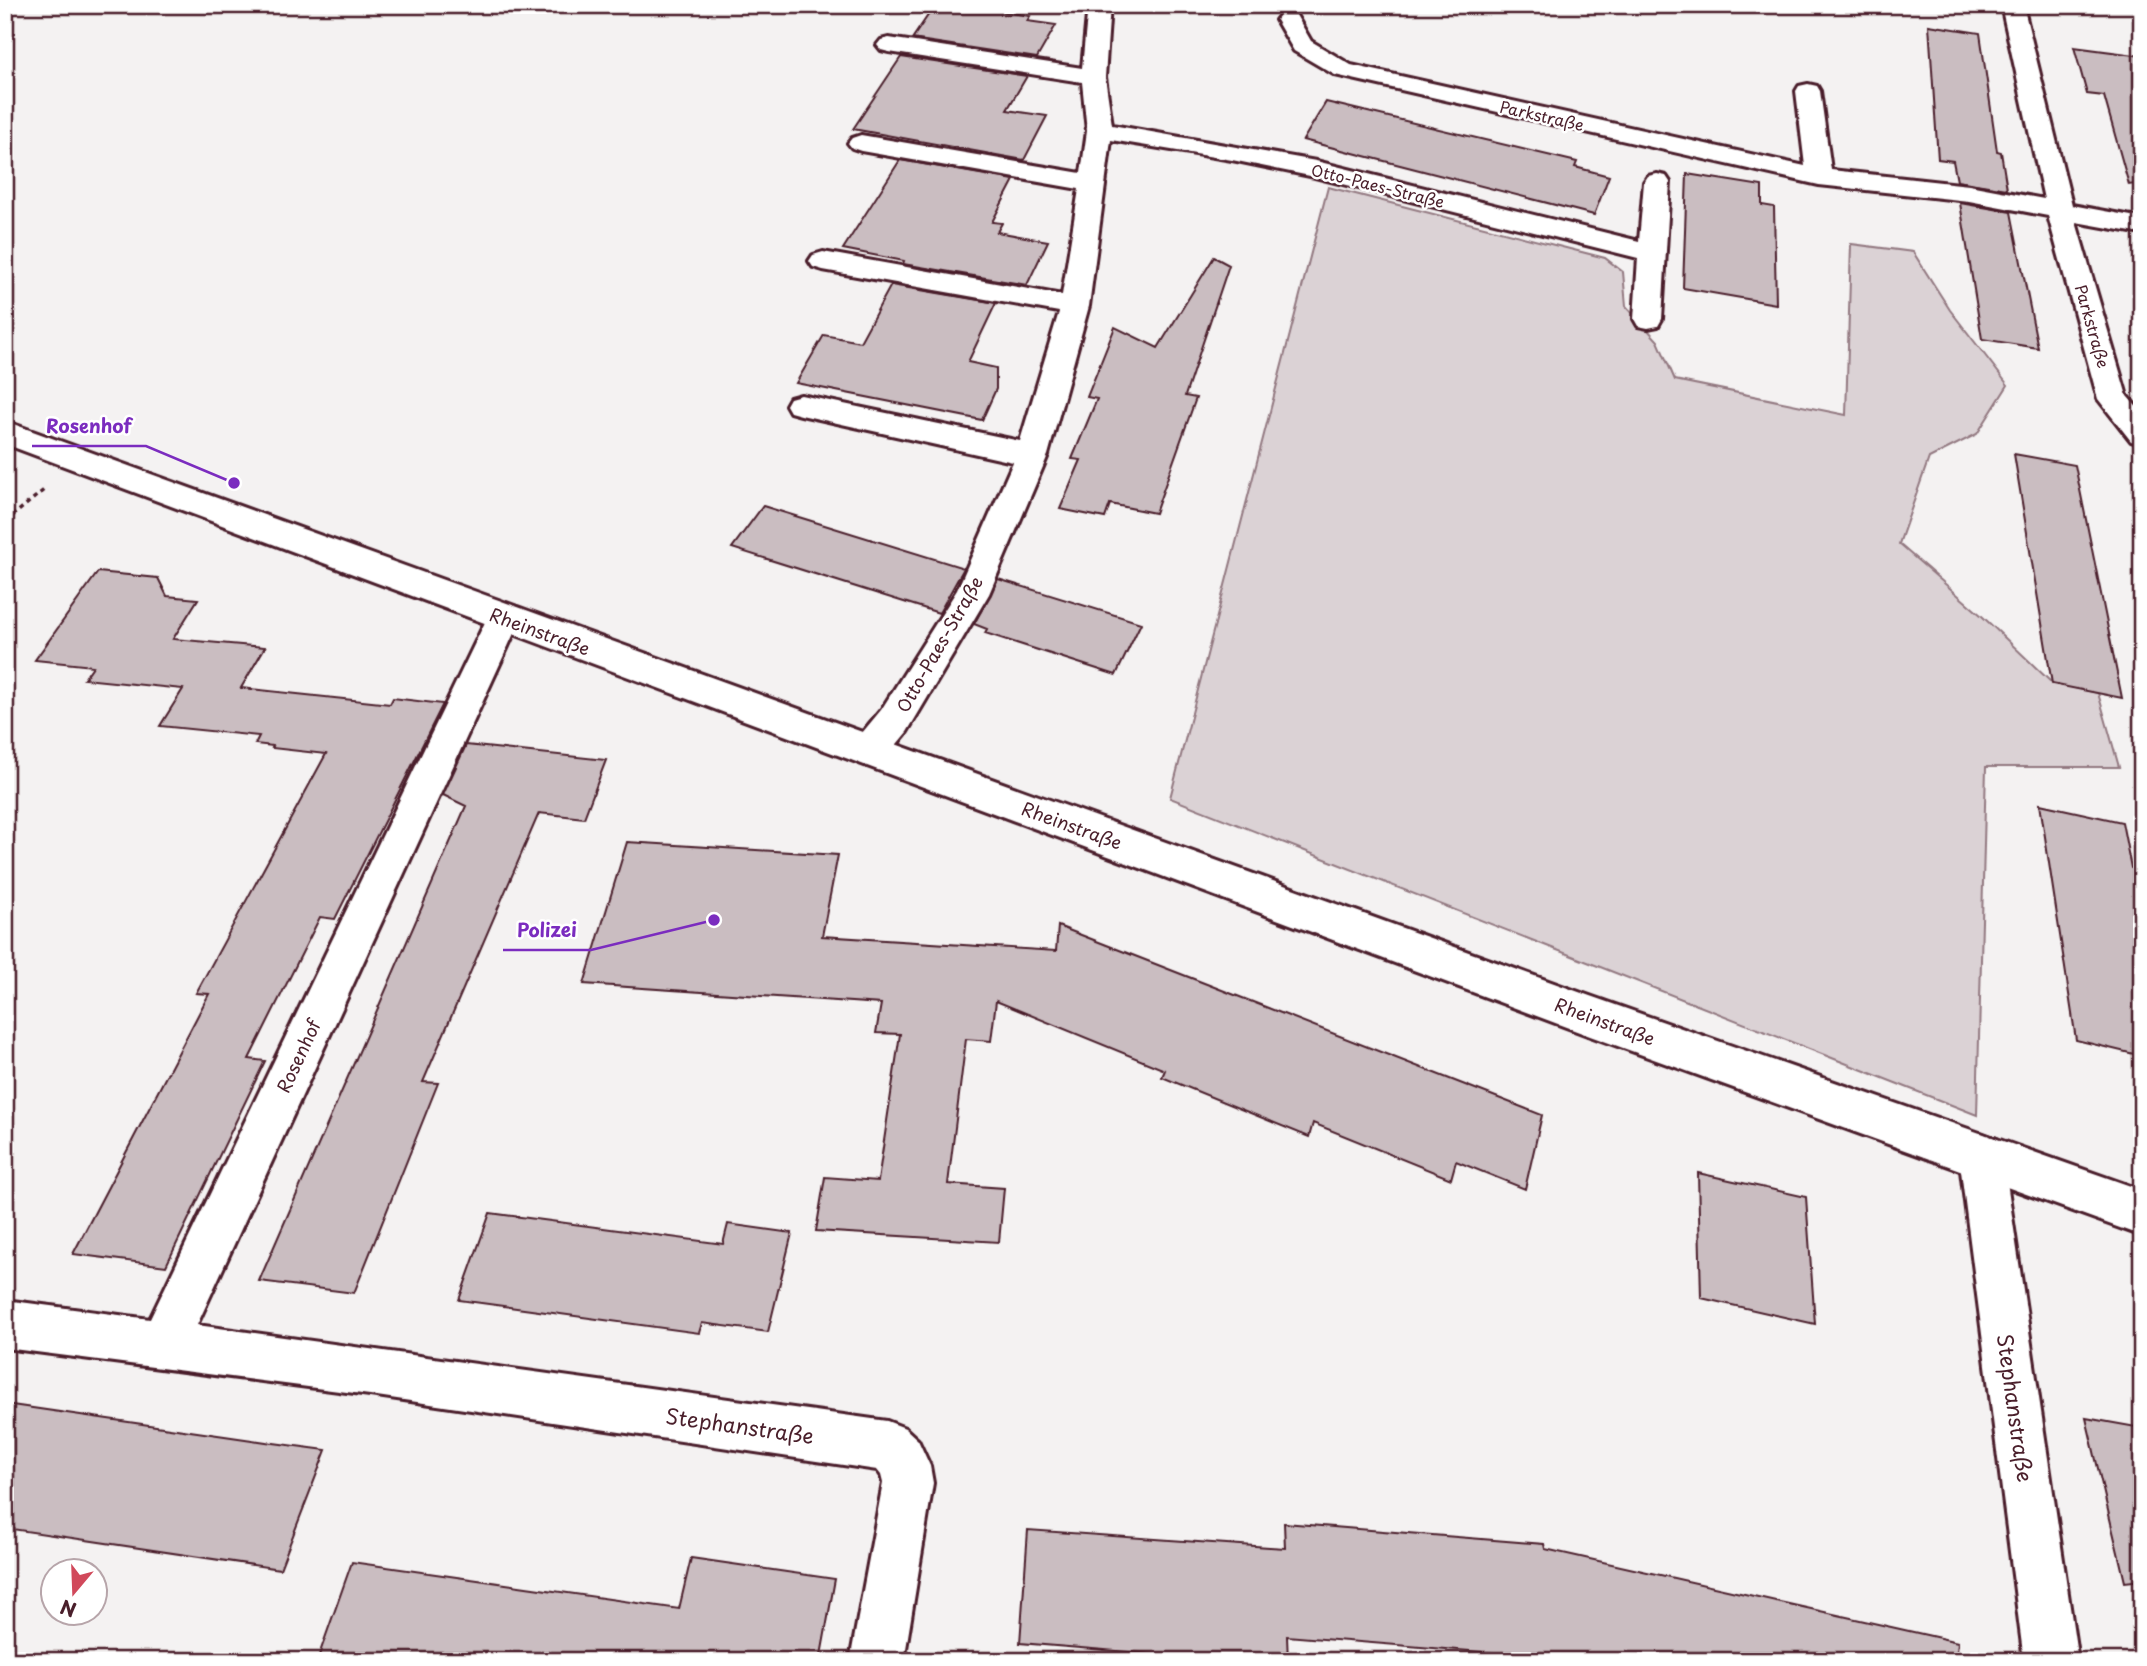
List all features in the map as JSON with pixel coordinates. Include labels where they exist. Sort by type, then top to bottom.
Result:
[{"type":"street","name":"Otto-Paes-Straße","points":[[870,750],[894,721],[972,594],[1032,455],[1075,306],[1100,131],[1093,77],[1099,5]]},
{"type":"street","name":"Parkstraße","points":[[2012,5],[2060,211],[2113,398],[2142,433]]},
{"type":"street","name":"Parkstraße","points":[[1288,20],[1294,38],[1304,51],[1343,70],[1819,177],[1969,193],[2142,226]]},
{"type":"street","points":[[889,45],[1093,77]]},
{"type":"street","points":[[1808,91],[1819,177]]},
{"type":"street","name":"Otto-Paes-Straße","points":[[1100,131],[1232,152],[1316,169],[1652,253]]},
{"type":"street","points":[[862,143],[1091,183]]},
{"type":"street","points":[[1648,319],[1657,182]]},
{"type":"street","points":[[823,261],[1075,306]]},
{"type":"street","points":[[801,405],[1032,455]]},
{"type":"street","name":"Rheinstraße","points":[[5,432],[1577,1012],[2142,1213]]},
{"type":"street","name":"Rosenhof","points":[[164,1342],[504,618]]},
{"type":"street","name":"Stephanstraße","points":[[1981,1155],[2050,1661]]},
{"type":"street","points":[[5,1324],[164,1342]]},
{"type":"street","name":"Stephanstraße","points":[[164,1342],[887,1446],[898,1454],[906,1467],[908,1483],[877,1661]]},
{"type":"shaded area","points":[[1328,187],[1605,258],[1623,272],[1626,306],[1658,341],[1675,380],[1846,415],[1851,244],[1913,252],[1950,310],[2008,385],[1977,434],[1929,458],[1899,544],[1982,616],[2052,683],[2098,693],[2119,767],[1986,767],[1977,1115],[1170,798]]},
{"type":"building","points":[[935,5],[961,5],[1030,16],[1027,21],[1056,25],[1037,58],[912,39]]},
{"type":"building","points":[[1929,25],[1980,33],[1997,151],[2001,152],[2007,189],[1957,181],[1953,161],[1938,159]]},
{"type":"building","points":[[2074,47],[2142,56],[2142,183],[2129,185],[2104,96],[2087,94]]},
{"type":"building","points":[[901,57],[1027,76],[1007,110],[1047,116],[1024,160],[853,129]]},
{"type":"building","points":[[1326,102],[1577,162],[1575,167],[1609,176],[1594,215],[1303,140]]},
{"type":"building","points":[[900,160],[1014,180],[992,222],[1002,223],[997,232],[1048,241],[1027,285],[903,264],[904,261],[843,249]]},
{"type":"building","points":[[1687,174],[1762,186],[1762,205],[1774,207],[1776,304],[1683,288]]},
{"type":"building","points":[[1960,203],[2011,212],[2038,348],[1982,339]]},
{"type":"building","points":[[1214,257],[1229,265],[1185,396],[1196,398],[1155,513],[1110,504],[1105,518],[1060,509],[1081,460],[1072,459],[1097,399],[1087,397],[1115,327],[1158,348]]},
{"type":"building","points":[[891,285],[996,303],[968,362],[996,368],[996,389],[982,420],[796,383],[824,335],[860,342]]},
{"type":"building","points":[[2014,454],[2075,465],[2122,698],[2052,684]]},
{"type":"building","points":[[763,506],[964,568],[939,613],[732,548]]},
{"type":"building","points":[[98,572],[158,578],[167,596],[198,599],[173,639],[265,647],[241,688],[390,704],[393,698],[443,704],[335,919],[320,917],[249,1059],[265,1061],[166,1266],[73,1254],[209,994],[196,993],[326,754],[255,744],[259,736],[160,726],[183,689],[84,679],[93,666],[35,660]]},
{"type":"building","points":[[998,579],[1141,623],[1116,675],[985,633],[987,629],[974,624]]},
{"type":"building","points":[[466,745],[606,760],[584,818],[539,813],[423,1082],[438,1083],[354,1293],[259,1281],[466,806],[443,795]]},
{"type":"building","points":[[2040,804],[2122,822],[2131,868],[2135,869],[2142,899],[2142,1056],[2076,1040]]},
{"type":"building","points":[[627,842],[838,855],[822,936],[1056,951],[1058,926],[1542,1115],[1525,1189],[1456,1161],[1451,1179],[1313,1123],[1309,1137],[1162,1077],[1165,1070],[996,1001],[991,1041],[966,1039],[948,1184],[1004,1188],[999,1242],[816,1231],[825,1177],[878,1181],[900,1034],[876,1033],[881,1004],[584,984]]},
{"type":"building","points":[[1698,1173],[1806,1197],[1815,1324],[1701,1298]]},
{"type":"building","points":[[490,1213],[723,1244],[728,1224],[792,1233],[768,1332],[702,1323],[699,1333],[459,1300]]},
{"type":"building","points":[[5,1404],[326,1450],[280,1569],[5,1528]]},
{"type":"building","points":[[2086,1418],[2142,1428],[2142,1580],[2125,1582]]},
{"type":"building","points":[[1284,1523],[1544,1544],[1545,1549],[1958,1642],[1956,1661],[1591,1661],[1287,1636],[1288,1661],[1238,1661],[1020,1643],[1028,1530],[1285,1548]]},
{"type":"building","points":[[691,1558],[835,1579],[820,1661],[317,1661],[352,1562],[679,1609]]},
{"type":"place","name":"Rosenhof","points":[[234,483]]},
{"type":"place","name":"Polizei","points":[[714,920]]}]
